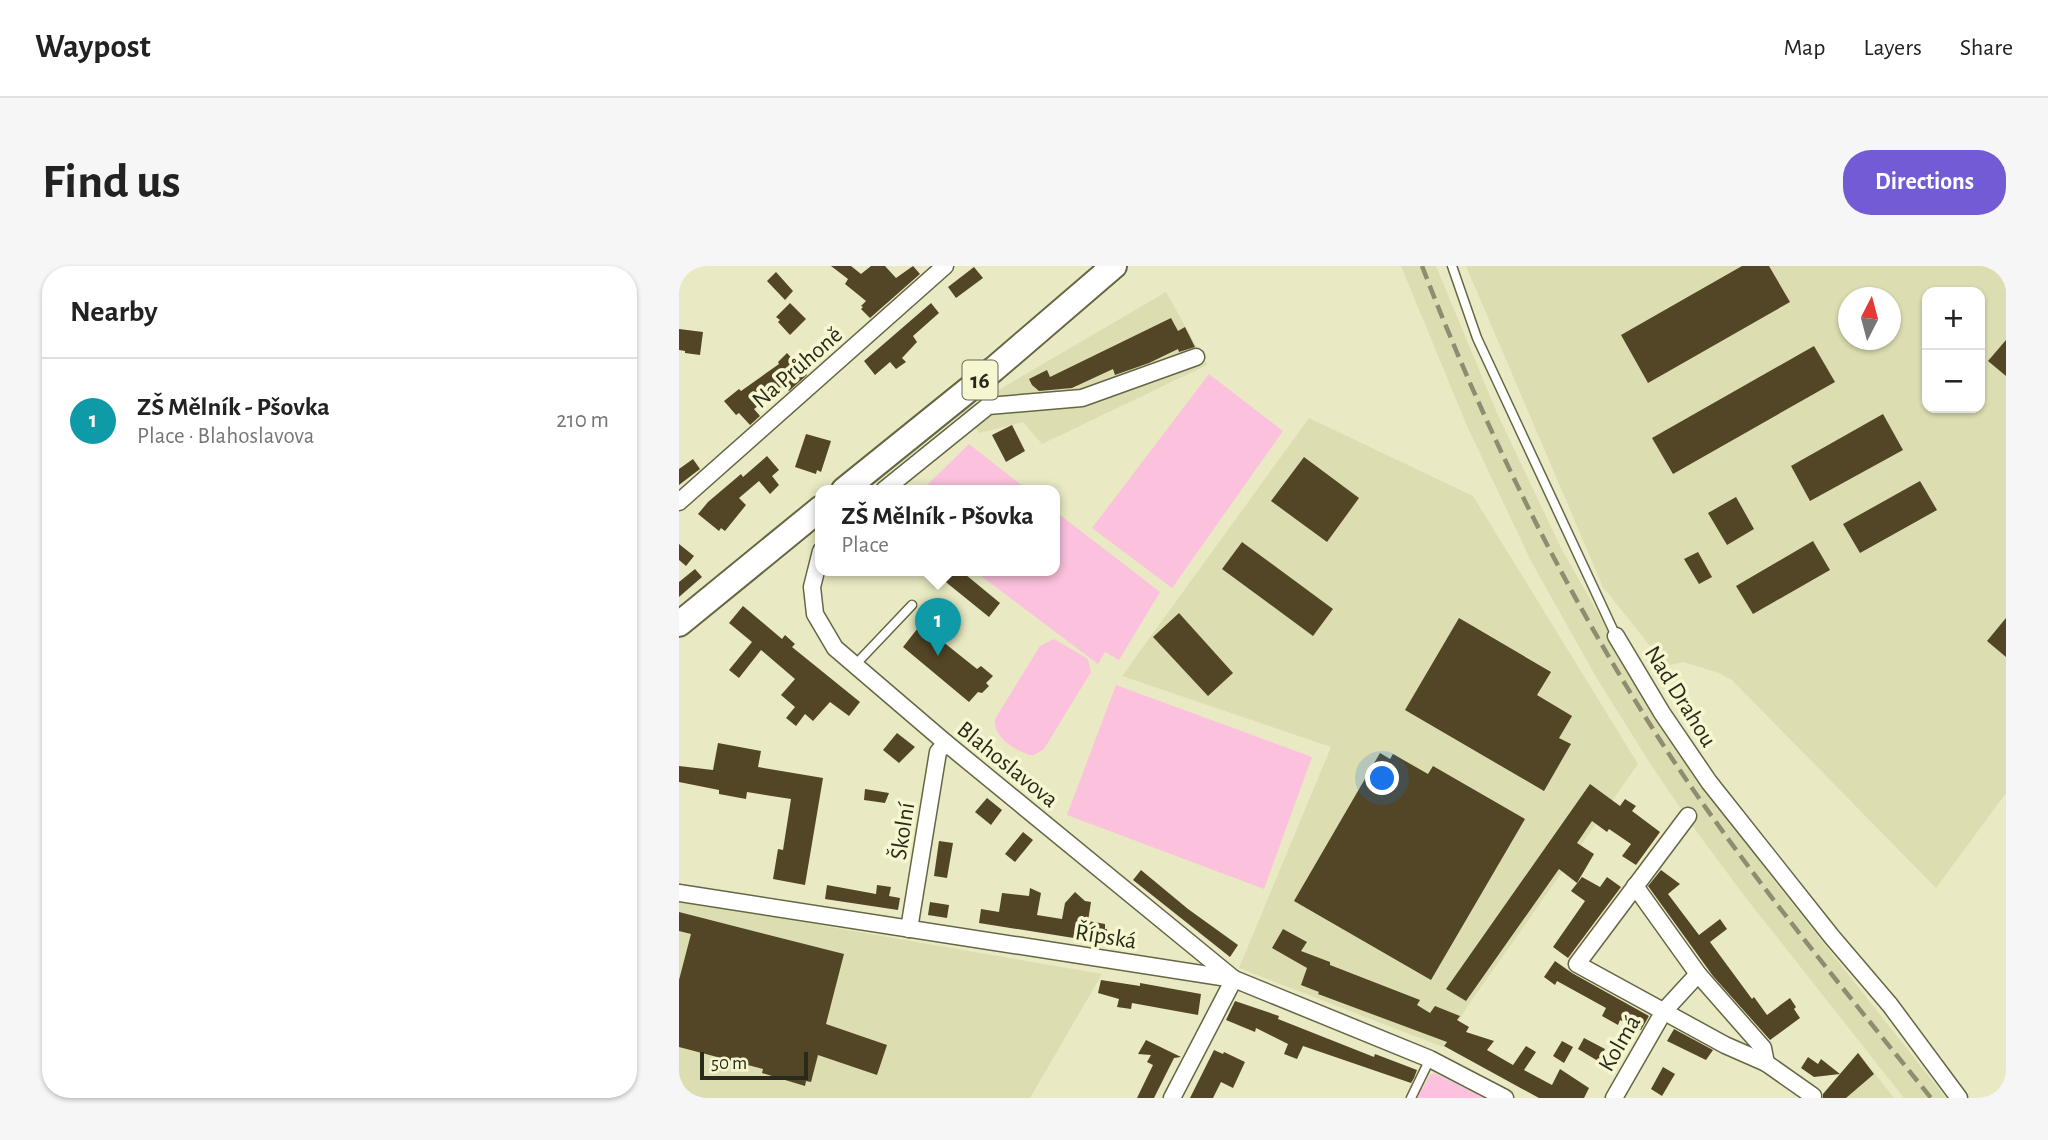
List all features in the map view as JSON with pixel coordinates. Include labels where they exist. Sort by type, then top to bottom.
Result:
[{"type":"main road","name":"16","points":[[850,485],[994,369],[1114,266]]},
{"type":"main road","points":[[679,624],[815,513]]},
{"type":"street","name":"Na Průhoně","points":[[679,502],[945,266]]},
{"type":"street","points":[[890,485],[988,406],[1082,398],[1196,357]]},
{"type":"street","name":"Blahoslavova","points":[[815,574],[812,586],[815,614],[835,648],[946,743],[1234,979]]},
{"type":"street","name":"Nad Drahou","points":[[1616,636],[1662,713],[1709,782],[1832,937],[1890,1005],[1959,1098]]},
{"type":"street","name":"Školní","points":[[909,929],[938,752],[946,743]]},
{"type":"street","points":[[1688,816],[1577,964],[1725,1045],[1766,1063],[1812,1097]]},
{"type":"street","points":[[1636,886],[1699,974],[1763,1048],[1766,1063]]},
{"type":"street","name":"Řípská","points":[[679,893],[1234,979],[1430,1059],[1505,1098]]},
{"type":"street","name":"Kolmá","points":[[1614,1098],[1664,1011],[1699,974]]},
{"type":"street","points":[[1172,1098],[1234,979]]},
{"type":"lane","name":"Nad Drahou","points":[[1452,266],[1477,338],[1616,636]]},
{"type":"lane","points":[[855,665],[912,605]]},
{"type":"lane","points":[[1411,1098],[1430,1059]]},
{"type":"shaded area","points":[[1401,266],[1436,266],[1497,413],[1560,546],[1625,661],[1681,750],[1772,878],[1946,1098],[1904,1098],[1746,898],[1653,768],[1596,677],[1531,561],[1467,426]]},
{"type":"shaded area","points":[[1466,266],[2006,266],[2006,793],[1936,888],[1732,680],[1683,662],[1666,666],[1603,587]]},
{"type":"shaded area","points":[[1166,292],[1207,365],[1042,444],[1023,422],[980,433],[961,412]]},
{"type":"shaded area","points":[[1209,374],[1283,431],[1172,588],[1092,528]]},
{"type":"shaded area","points":[[1309,418],[1473,496],[1638,764],[1467,1007],[1443,1047],[1239,968],[1331,747],[1122,676]]},
{"type":"shaded area","points":[[969,444],[1022,485],[927,485]]},
{"type":"shaded area","points":[[1060,515],[1160,592],[1119,660],[1105,652],[1098,664],[981,576],[1060,576]]},
{"type":"shaded area","points":[[1054,639],[1088,659],[1091,672],[1044,749],[1029,755],[1011,746],[1001,737],[995,719],[1040,646]]},
{"type":"shaded area","points":[[1116,685],[1312,757],[1264,889],[1067,815]]},
{"type":"shaded area","points":[[679,901],[1102,974],[1030,1098],[679,1098]]},
{"type":"shaded area","points":[[1858,1052],[1894,1098],[1820,1098]]},
{"type":"shaded area","points":[[1434,1073],[1485,1098],[1417,1098],[1430,1075]]},
{"type":"building","points":[[831,266],[851,266],[861,274],[871,266],[885,266],[896,278],[913,266],[920,274],[870,318],[861,309],[866,301],[845,284],[848,279]]},
{"type":"building","points":[[1742,266],[1769,266],[1790,302],[1648,383],[1621,335]]},
{"type":"building","points":[[974,267],[983,278],[956,298],[948,287]]},
{"type":"building","points":[[776,272],[793,291],[785,300],[767,281]]},
{"type":"building","points":[[790,303],[806,319],[790,335],[776,317]]},
{"type":"building","points":[[931,303],[939,313],[913,336],[917,342],[902,358],[906,362],[896,369],[890,362],[875,375],[864,361]]},
{"type":"building","points":[[1171,318],[1178,331],[1185,327],[1195,347],[1179,352],[1178,349],[1115,375],[1113,369],[1072,388],[1039,391],[1029,379],[1047,370],[1050,377]]},
{"type":"building","points":[[679,329],[703,332],[700,355],[679,350]]},
{"type":"building","points":[[2006,340],[2006,376],[1988,361]]},
{"type":"building","points":[[1814,346],[1835,382],[1673,474],[1652,438]]},
{"type":"building","points":[[787,353],[807,375],[789,391],[784,386],[754,409],[760,416],[750,425],[739,413],[736,415],[724,401],[779,364]]},
{"type":"building","points":[[1883,414],[1903,450],[1810,501],[1791,466]]},
{"type":"building","points":[[1012,425],[1025,451],[1006,462],[992,435]]},
{"type":"building","points":[[806,434],[831,441],[821,472],[817,470],[816,474],[795,467]]},
{"type":"building","points":[[767,456],[779,470],[772,476],[779,485],[770,494],[759,481],[739,498],[746,505],[725,531],[721,528],[719,531],[698,514],[741,474],[743,477]]},
{"type":"building","points":[[1304,457],[1359,498],[1327,542],[1271,501]]},
{"type":"building","points":[[693,459],[700,469],[679,485],[679,469]]},
{"type":"building","points":[[1920,481],[1937,510],[1860,553],[1843,524]]},
{"type":"building","points":[[1736,497],[1754,529],[1727,545],[1708,513]]},
{"type":"building","points":[[1813,541],[1830,570],[1753,614],[1736,586]]},
{"type":"building","points":[[1242,542],[1333,609],[1313,636],[1222,569]]},
{"type":"building","points":[[679,544],[694,556],[686,566],[679,560]]},
{"type":"building","points":[[1698,552],[1712,577],[1699,584],[1684,559]]},
{"type":"building","points":[[695,569],[702,577],[679,597],[679,582]]},
{"type":"building","points":[[938,576],[967,576],[1000,603],[989,617]]},
{"type":"building","points":[[743,606],[782,639],[785,635],[795,644],[792,647],[860,702],[849,716],[830,702],[813,721],[805,714],[796,726],[786,718],[795,707],[781,695],[795,679],[761,650],[739,678],[729,670],[752,642],[729,623]]},
{"type":"building","points":[[1179,613],[1233,673],[1208,696],[1153,637]]},
{"type":"building","points":[[1459,618],[1551,672],[1537,695],[1572,716],[1559,738],[1571,744],[1544,791],[1405,710]]},
{"type":"building","points":[[2006,618],[2006,657],[1987,641]]},
{"type":"building","points":[[925,619],[936,629],[932,633],[977,669],[981,666],[993,676],[986,683],[989,686],[982,693],[978,692],[969,702],[903,647]]},
{"type":"building","points":[[897,733],[915,747],[899,763],[883,750]]},
{"type":"building","points":[[718,743],[761,751],[758,767],[823,778],[805,885],[773,879],[778,849],[783,850],[791,799],[747,792],[746,799],[679,782],[679,766],[713,770]]},
{"type":"building","points":[[1380,753],[1390,759],[1393,754],[1428,774],[1433,766],[1525,819],[1431,980],[1294,901]]},
{"type":"building","points":[[1590,784],[1620,806],[1625,799],[1636,806],[1632,811],[1660,832],[1636,865],[1622,856],[1631,844],[1592,821],[1577,843],[1594,854],[1577,883],[1559,869],[1466,1001],[1446,989]]},
{"type":"building","points":[[865,789],[889,793],[885,803],[864,800]]},
{"type":"building","points":[[987,798],[1002,810],[991,825],[975,812]]},
{"type":"building","points":[[1023,832],[1033,840],[1015,862],[1005,854]]},
{"type":"building","points":[[939,841],[953,843],[947,878],[934,876]]},
{"type":"building","points":[[1141,870],[1188,909],[1238,945],[1230,957],[1133,880]]},
{"type":"building","points":[[1661,870],[1680,884],[1668,894],[1699,935],[1720,919],[1727,929],[1710,942],[1767,1015],[1790,998],[1800,1018],[1770,1040],[1713,976],[1648,886]]},
{"type":"building","points":[[1582,877],[1600,887],[1607,877],[1621,887],[1568,958],[1553,947],[1585,901],[1571,891]]},
{"type":"building","points":[[827,885],[876,894],[877,885],[891,887],[889,896],[900,898],[898,910],[825,899]]},
{"type":"building","points":[[1030,888],[1041,893],[1037,915],[1062,919],[1065,903],[1075,892],[1085,901],[1091,902],[1088,921],[1105,924],[1105,943],[979,923],[981,909],[999,912],[1002,893],[1029,896]]},
{"type":"building","points":[[930,902],[949,905],[947,918],[928,915]]},
{"type":"building","points":[[679,912],[844,954],[826,1024],[887,1045],[877,1075],[818,1055],[811,1082],[806,1081],[805,1086],[762,1073],[763,1069],[679,1047],[679,980],[691,934],[679,931]]},
{"type":"building","points":[[1283,929],[1307,942],[1301,951],[1420,1000],[1417,1005],[1430,1013],[1435,1006],[1460,1016],[1457,1020],[1469,1027],[1466,1032],[1494,1041],[1487,1050],[1513,1065],[1526,1046],[1536,1052],[1524,1070],[1552,1085],[1560,1069],[1589,1088],[1584,1098],[1539,1098],[1444,1046],[1447,1042],[1318,994],[1319,992],[1301,985],[1307,968],[1272,948]]},
{"type":"building","points":[[1555,961],[1649,1016],[1641,1030],[1620,1020],[1618,1025],[1602,1016],[1606,1008],[1557,981],[1555,985],[1544,977]]},
{"type":"building","points":[[1101,980],[1140,986],[1140,983],[1201,994],[1198,1015],[1132,1003],[1131,1009],[1117,1007],[1119,999],[1098,993]]},
{"type":"building","points":[[1235,1001],[1279,1016],[1278,1019],[1374,1057],[1375,1054],[1417,1070],[1414,1078],[1411,1083],[1303,1046],[1297,1059],[1284,1054],[1288,1044],[1256,1028],[1255,1032],[1226,1020]]},
{"type":"building","points":[[1674,1029],[1713,1050],[1706,1060],[1667,1041]]},
{"type":"building","points":[[1584,1038],[1605,1049],[1598,1061],[1578,1049]]},
{"type":"building","points":[[1146,1040],[1181,1057],[1174,1058],[1154,1098],[1137,1098],[1153,1065],[1147,1062],[1151,1055],[1138,1054]]},
{"type":"building","points":[[1562,1041],[1573,1047],[1564,1063],[1553,1056]]},
{"type":"building","points":[[1214,1050],[1245,1062],[1233,1088],[1221,1082],[1213,1098],[1190,1098]]},
{"type":"building","points":[[1858,1053],[1874,1074],[1846,1098],[1823,1098],[1823,1094]]},
{"type":"building","points":[[1808,1057],[1818,1064],[1821,1059],[1840,1074],[1814,1077],[1801,1068]]},
{"type":"building","points":[[1663,1067],[1675,1074],[1662,1096],[1651,1089]]},
{"type":"railway","points":[[1422,266],[1475,393],[1533,518],[1634,699],[1732,845],[1931,1098]]},
{"type":"place","name":"ZŠ Mělník - Pšovka","points":[[938,656]]}]
